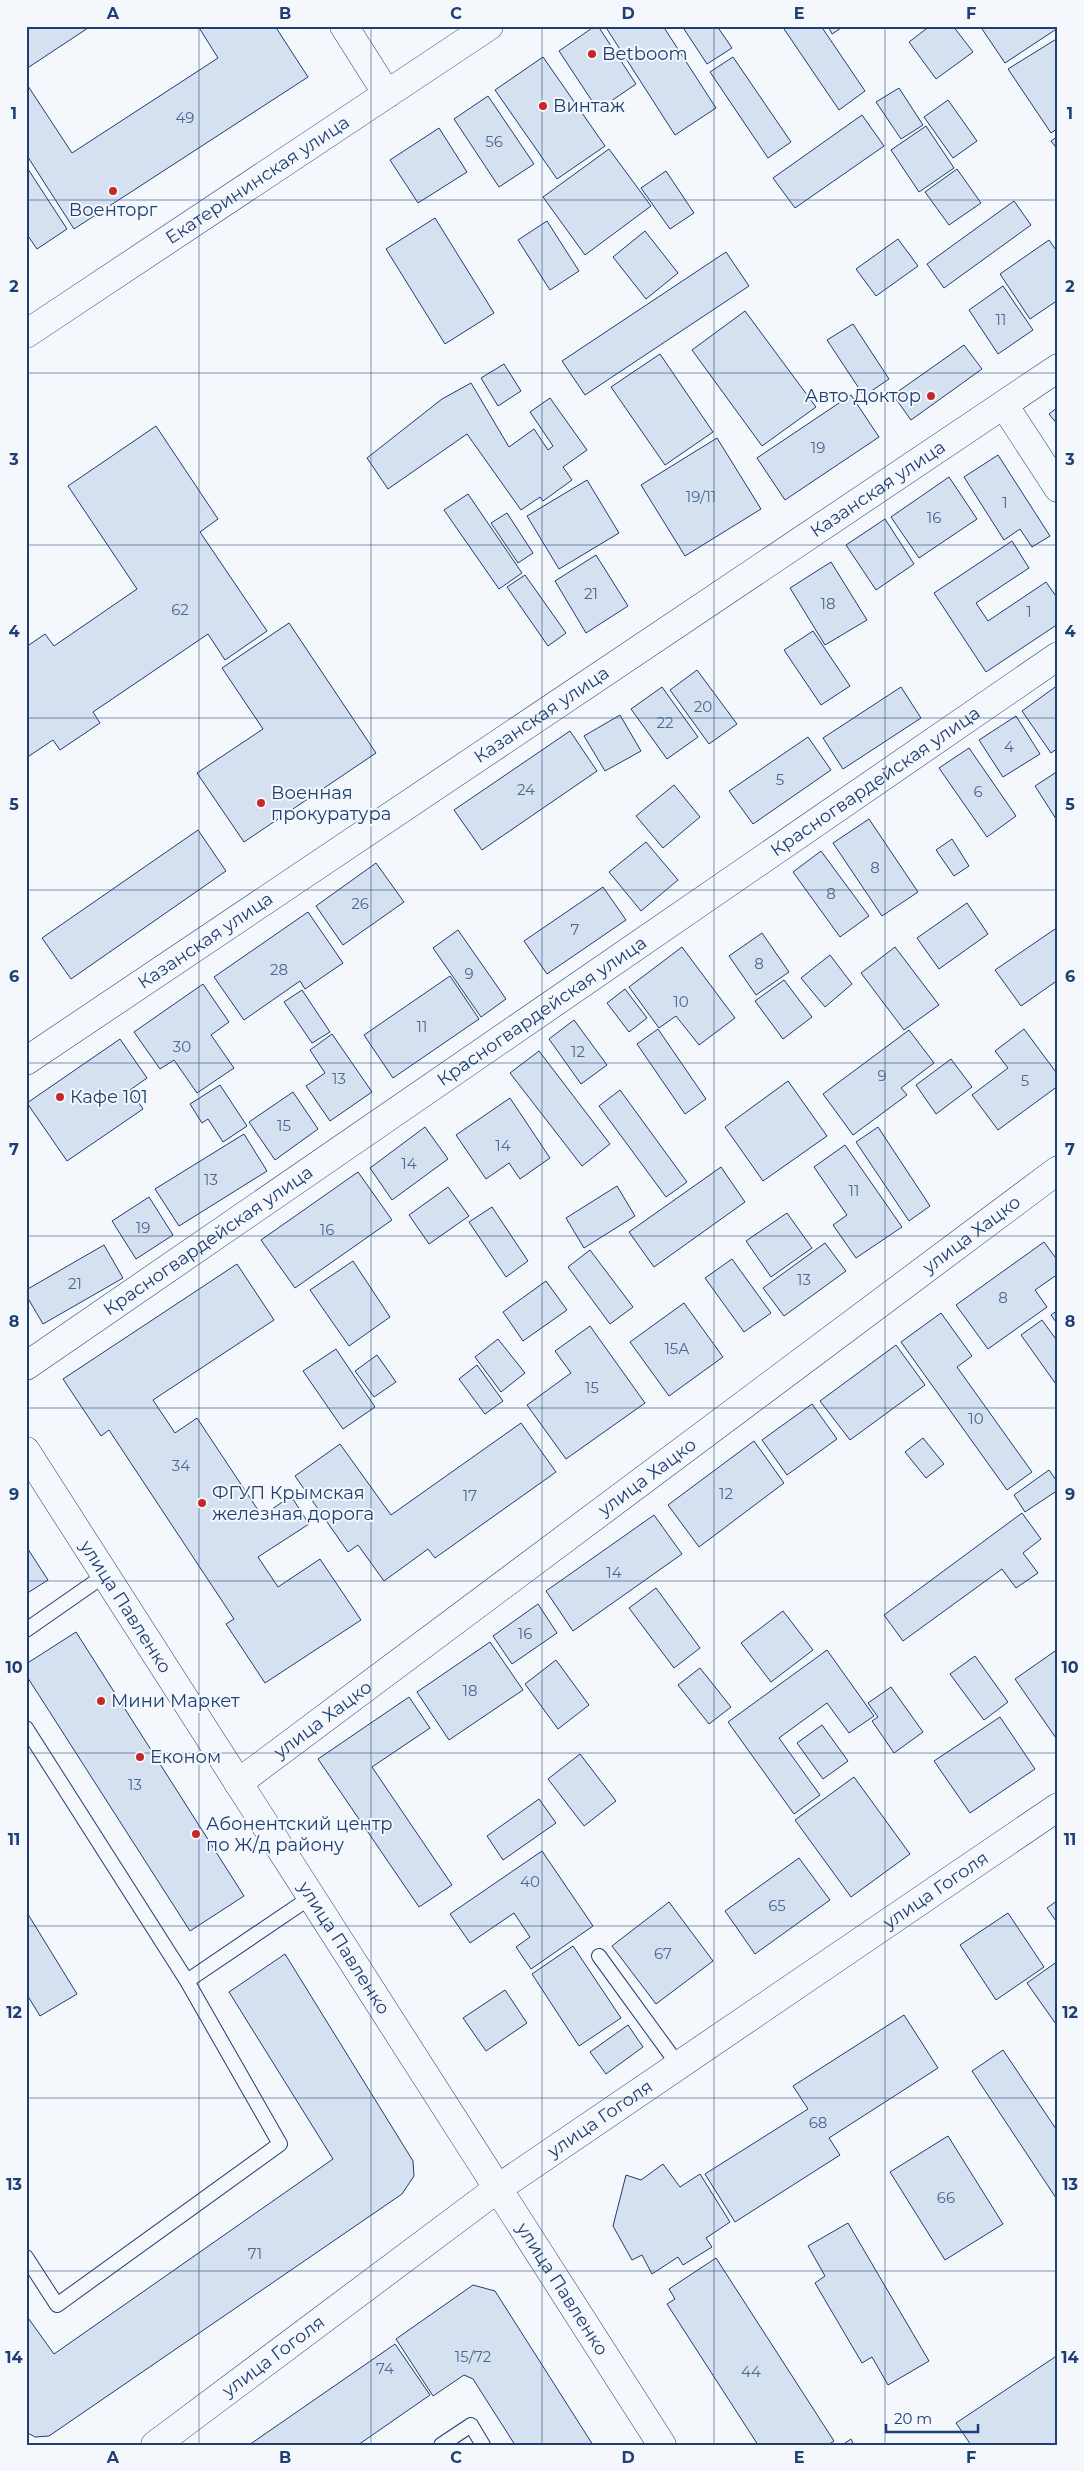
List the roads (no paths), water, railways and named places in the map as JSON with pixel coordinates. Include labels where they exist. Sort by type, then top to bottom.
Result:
[{"type":"street","points":[[344,26],[387,94]]},
{"type":"street","name":"Екатерининская улица","points":[[26,334],[488,26]]},
{"type":"street","name":"Казанская улица","points":[[26,1061],[1058,368]]},
{"type":"street","points":[[1004,405],[1058,488]]},
{"type":"street","name":"Красногвардейская улица","points":[[26,1366],[1058,656]]},
{"type":"street","name":"улица Хацко","points":[[238,1783],[1058,1170]]},
{"type":"street","name":"улица Павленко","points":[[26,1451],[662,2445]]},
{"type":"street","name":"улица Гоголя","points":[[155,2445],[497,2189],[1058,1807]]},
{"type":"lane","points":[[26,1630],[105,1575]]},
{"type":"lane","points":[[26,1728],[187,1981],[280,2144],[57,2305],[26,2257]]},
{"type":"lane","points":[[187,1981],[311,1897]]},
{"type":"lane","points":[[599,1956],[678,2066]]},
{"type":"lane","points":[[441,2445],[470,2425],[483,2445]]},
{"type":"place","name":"Betboom","points":[[592,54]]},
{"type":"place","name":"Винтаж","points":[[543,106]]},
{"type":"place","name":"Военторг","points":[[113,191]]},
{"type":"place","name":"Авто Доктор","points":[[931,396]]},
{"type":"place","name":"Военная прокуратура","points":[[261,803]]},
{"type":"place","name":"Кафе 101","points":[[60,1097]]},
{"type":"place","name":"ФГУП Крымская железная дорога","points":[[202,1503]]},
{"type":"place","name":"Мини Маркет","points":[[101,1701]]},
{"type":"place","name":"Економ","points":[[140,1757]]},
{"type":"place","name":"Абонентский центр по Ж/д району","points":[[196,1834]]}]
